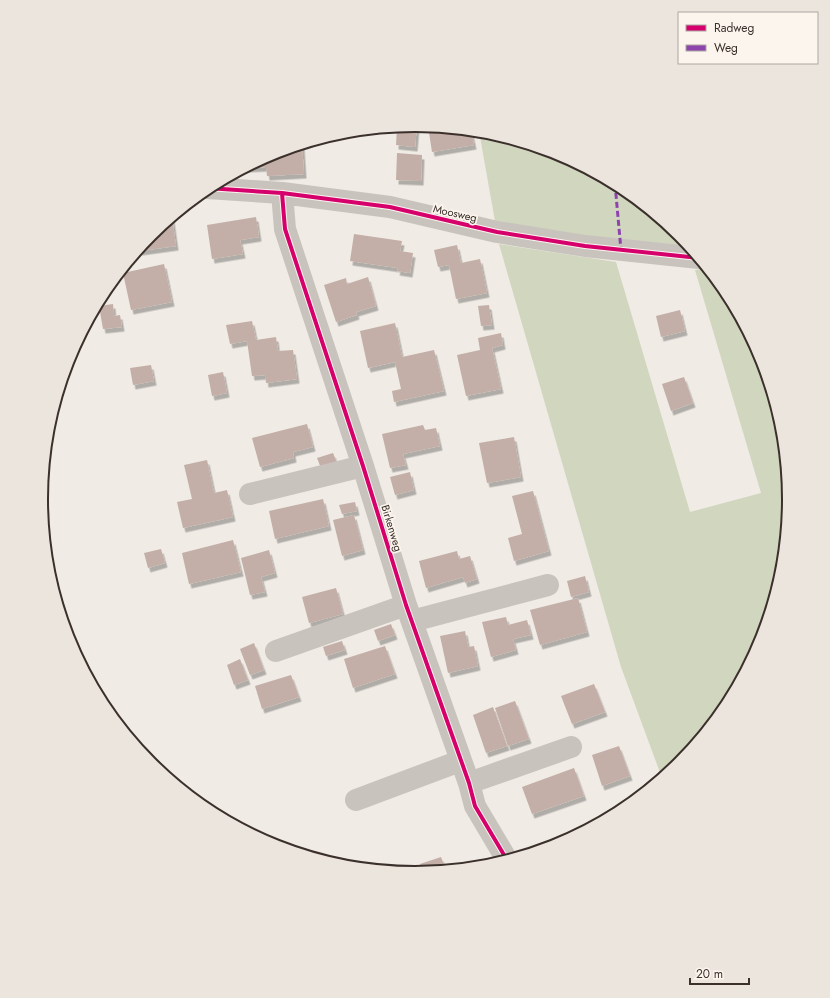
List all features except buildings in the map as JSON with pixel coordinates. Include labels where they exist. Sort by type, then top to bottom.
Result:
[{"type":"street","name":"Moosweg","points":[[219,189],[282,193],[390,207],[497,232],[585,246],[691,257]]},
{"type":"street","name":"Birkenweg","points":[[282,193],[285,229],[363,466],[409,613],[469,784],[475,806],[504,855]]},
{"type":"street","points":[[250,494],[363,466]]},
{"type":"street","points":[[276,651],[409,613],[548,585]]},
{"type":"street","points":[[469,784],[571,747]]},
{"type":"street","points":[[356,800],[460,761]]},
{"type":"green space","points":[[480,138],[533,151],[598,181],[638,208],[675,239],[683,248],[496,227]]},
{"type":"green space","points":[[499,244],[616,262],[690,512],[761,493],[695,270],[701,269],[720,295],[733,316],[763,381],[775,427],[779,451],[782,499],[779,547],[775,571],[763,617],[733,683],[720,703],[691,741],[675,759],[660,772],[621,667]]},
{"type":"marked path","points":[[616,192],[621,250]]},
{"type":"cycle path","points":[[219,189],[282,193],[390,207],[497,232],[585,246],[691,257]]},
{"type":"cycle path","points":[[282,193],[285,229],[363,466],[406,605],[469,783],[475,806],[504,855]]}]
